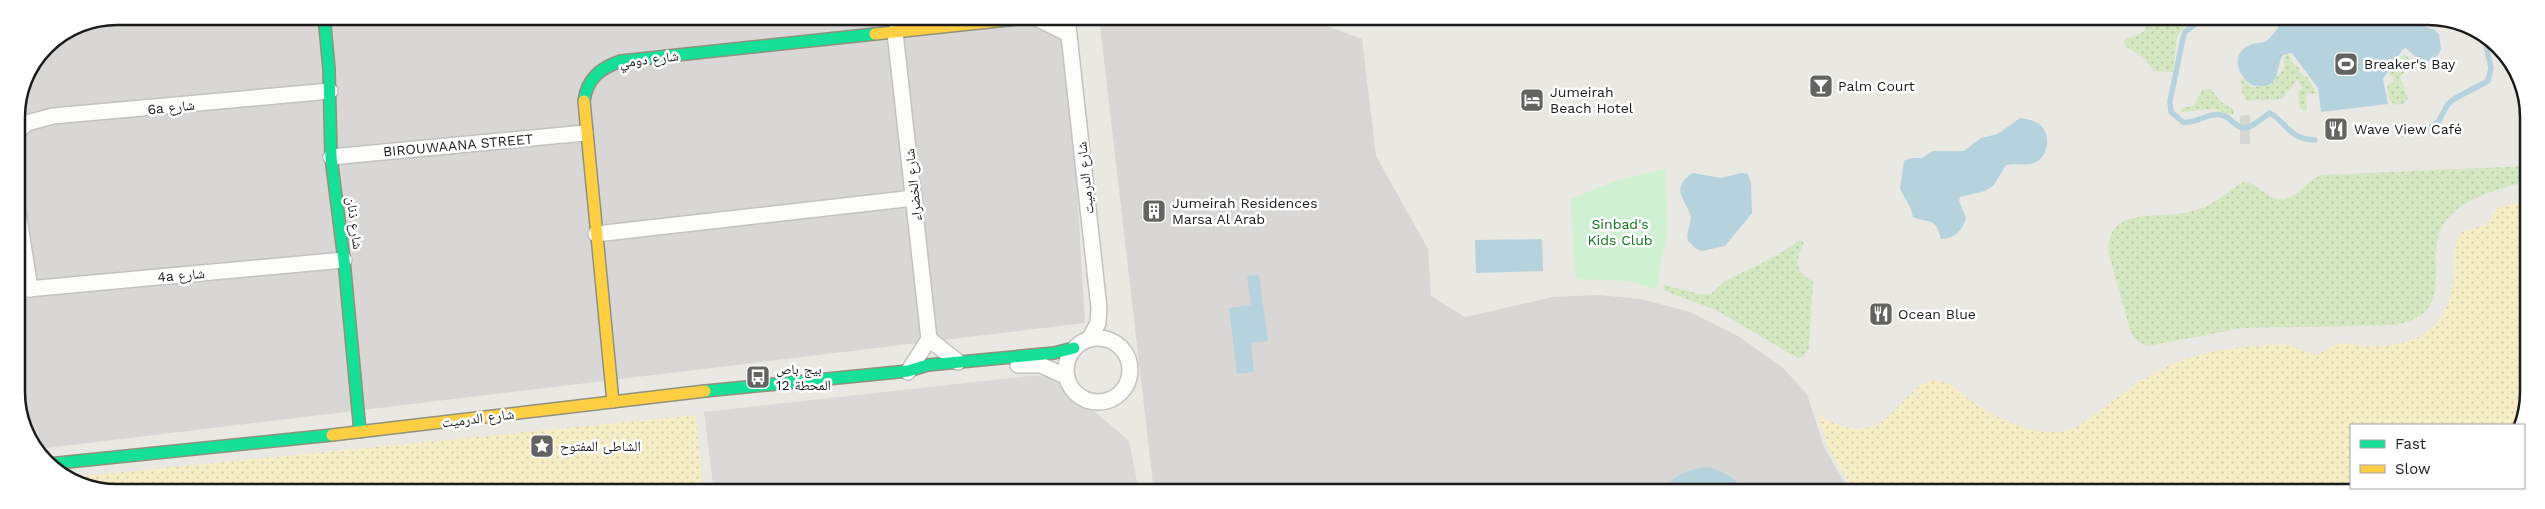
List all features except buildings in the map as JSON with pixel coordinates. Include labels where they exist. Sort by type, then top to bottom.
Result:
[{"type":"street","name":"شارع ذنان","points":[[325,25],[330,91],[331,157],[344,260],[352,368],[360,432]]},
{"type":"street","name":"شارع دومي","points":[[613,402],[583,109],[585,90],[594,74],[611,64],[962,25]]},
{"type":"street","name":"شارع دومي","points":[[1052,25],[1069,34]]},
{"type":"street","name":"شارع الدرميت","points":[[58,463],[360,432],[763,384],[908,371],[921,366],[1054,353],[1074,348],[1090,338],[1098,323],[1099,308],[1068,25]]},
{"type":"street","name":"شارع الخضراء","points":[[896,32],[930,338]]},
{"type":"street","name":"6a شارع","points":[[25,124],[53,116],[330,91]]},
{"type":"street","name":"BIROUWAANA STREET","points":[[331,157],[585,133]]},
{"type":"street","points":[[596,234],[914,198]]},
{"type":"street","name":"4a شارع","points":[[25,290],[344,260]]},
{"type":"street","points":[[908,371],[920,356],[930,338],[958,362]]},
{"type":"street","points":[[1074,348],[1066,364],[1067,376],[1073,390],[1080,396],[1096,402],[1113,398],[1125,388],[1130,370],[1124,352],[1109,340],[1090,338]]},
{"type":"street","name":"شارع الدرميت","points":[[908,371],[926,376],[1031,364],[1050,368],[1067,376]]},
{"type":"shaded area","points":[[111,25],[1067,25],[1085,323],[44,448],[34,433],[25,398],[25,117],[28,93],[40,66],[56,48],[66,40],[82,32]]},
{"type":"shaded area","points":[[1100,25],[1323,25],[1362,39],[1376,156],[1428,249],[1431,296],[1465,317],[1553,297],[1598,295],[1641,299],[1690,312],[1738,336],[1783,368],[1807,394],[1824,447],[1845,484],[1153,484]]},
{"type":"shaded area","points":[[1038,375],[1054,380],[1069,396],[1093,410],[1129,441],[1137,484],[713,484],[704,412]]},
{"type":"green space","points":[[2148,25],[2186,25],[2177,36],[2173,72],[2154,71],[2144,58],[2125,46],[2124,40],[2143,32]]},
{"type":"green space","points":[[2287,54],[2290,55],[2290,61],[2298,67],[2301,74],[2307,77],[2317,94],[2306,93],[2307,110],[2304,111],[2300,108],[2298,91],[2303,88],[2297,80],[2282,99],[2246,101],[2241,89],[2243,85],[2239,80],[2241,78],[2252,87],[2270,85],[2284,69],[2284,57]]},
{"type":"green space","points":[[2404,54],[2413,62],[2400,77],[2408,99],[2402,104],[2395,105],[2390,101],[2387,85],[2393,83],[2394,79],[2388,72]]},
{"type":"green space","points":[[2211,89],[2220,101],[2234,110],[2233,115],[2213,109],[2181,112],[2182,108],[2194,106],[2202,90]]},
{"type":"green space","points":[[2520,166],[2520,183],[2493,191],[2470,201],[2450,215],[2443,225],[2436,253],[2434,297],[2427,309],[2415,318],[2395,325],[2242,328],[2148,346],[2139,342],[2131,333],[2109,254],[2110,238],[2115,228],[2124,221],[2136,218],[2197,210],[2217,200],[2243,182],[2253,185],[2276,199],[2289,198],[2312,180],[2323,175]]},
{"type":"green space","name":"Sinbad's Kids Club","points":[[1665,169],[1667,234],[1656,289],[1628,281],[1576,279],[1570,199],[1618,180]]},
{"type":"green space","points":[[1800,240],[1804,243],[1799,255],[1799,270],[1813,281],[1809,348],[1804,356],[1799,358],[1718,311],[1663,290],[1664,285],[1700,294],[1711,294],[1725,281],[1776,256]]},
{"type":"sand","points":[[2520,202],[2520,392],[2514,424],[2350,424],[2350,484],[1849,484],[1828,447],[1818,414],[1842,426],[1862,429],[1878,424],[1914,391],[1926,383],[1939,381],[1950,384],[1988,412],[2014,424],[2042,431],[2055,432],[2068,430],[2080,425],[2120,395],[2156,372],[2196,356],[2246,347],[2278,344],[2292,346],[2317,355],[2337,344],[2386,346],[2413,339],[2425,334],[2434,326],[2448,303],[2452,288],[2456,244],[2462,232],[2488,224],[2497,208]]},
{"type":"sand","name":"الشاطئ المفتوح","points":[[696,415],[702,484],[117,484],[99,482],[80,476]]},
{"type":"water","name":"Breaker's Bay","points":[[2280,25],[2420,25],[2433,29],[2439,34],[2441,49],[2434,59],[2425,61],[2415,56],[2406,48],[2403,49],[2383,79],[2388,104],[2321,112],[2318,88],[2292,53],[2283,55],[2276,78],[2269,85],[2252,85],[2243,76],[2238,65],[2240,53],[2252,44],[2266,41]]},
{"type":"water","points":[[2020,118],[2037,123],[2046,133],[2046,151],[2039,160],[2031,164],[2006,165],[1993,186],[1985,191],[1960,197],[1959,201],[1966,218],[1963,226],[1954,236],[1941,239],[1934,224],[1913,217],[1911,209],[1900,189],[1904,161],[1910,158],[1922,158],[1932,151],[1964,151],[1981,138],[1998,134]]},
{"type":"water","points":[[1692,173],[1721,178],[1741,173],[1748,174],[1751,183],[1752,213],[1725,246],[1702,251],[1696,249],[1688,241],[1687,234],[1691,217],[1680,189],[1685,179]]},
{"type":"water","points":[[1542,239],[1543,271],[1476,273],[1475,240]]},
{"type":"water","points":[[1259,275],[1268,341],[1251,343],[1254,372],[1237,374],[1229,308],[1251,305],[1247,276]]},
{"type":"water","points":[[1708,467],[1720,471],[1730,476],[1739,484],[1669,484],[1682,473]]},
{"type":"pier","points":[[2250,115],[2250,144],[2240,144],[2240,116]]},
{"type":"waterway","points":[[2194,25],[2185,32],[2183,38],[2170,101],[2171,112],[2183,122],[2212,115],[2222,115],[2242,128],[2249,127],[2270,113],[2294,134],[2306,139],[2315,140]]},
{"type":"waterway","points":[[2403,134],[2428,129],[2438,122],[2448,104],[2454,99],[2488,81],[2491,68],[2486,46]]},
{"type":"traffic: fast","points":[[325,25],[329,69],[331,157],[344,260],[360,432]]},
{"type":"traffic: fast","points":[[584,101],[588,86],[596,75],[607,67],[621,61],[875,34]]},
{"type":"traffic: fast","points":[[705,391],[908,371],[928,365],[1054,353],[1074,348]]},
{"type":"traffic: fast","points":[[58,463],[332,435]]},
{"type":"traffic: slow","points":[[875,34],[961,25]]},
{"type":"traffic: slow","points":[[584,101],[613,402]]},
{"type":"traffic: slow","points":[[332,435],[705,391]]},
{"type":"place","name":"Breaker's Bay","points":[[2346,64]]},
{"type":"place","name":"Palm Court","points":[[1821,86]]},
{"type":"place","name":"Jumeirah Beach Hotel","points":[[1532,100]]},
{"type":"place","name":"Wave View Café","points":[[2336,129]]},
{"type":"place","name":"Jumeirah Residences Marsa Al Arab","points":[[1154,211]]},
{"type":"place","name":"Ocean Blue","points":[[1881,314]]},
{"type":"place","name":"بيج باص المحطة 12","points":[[758,377]]},
{"type":"place","name":"الشاطئ المفتوح","points":[[542,446]]}]
